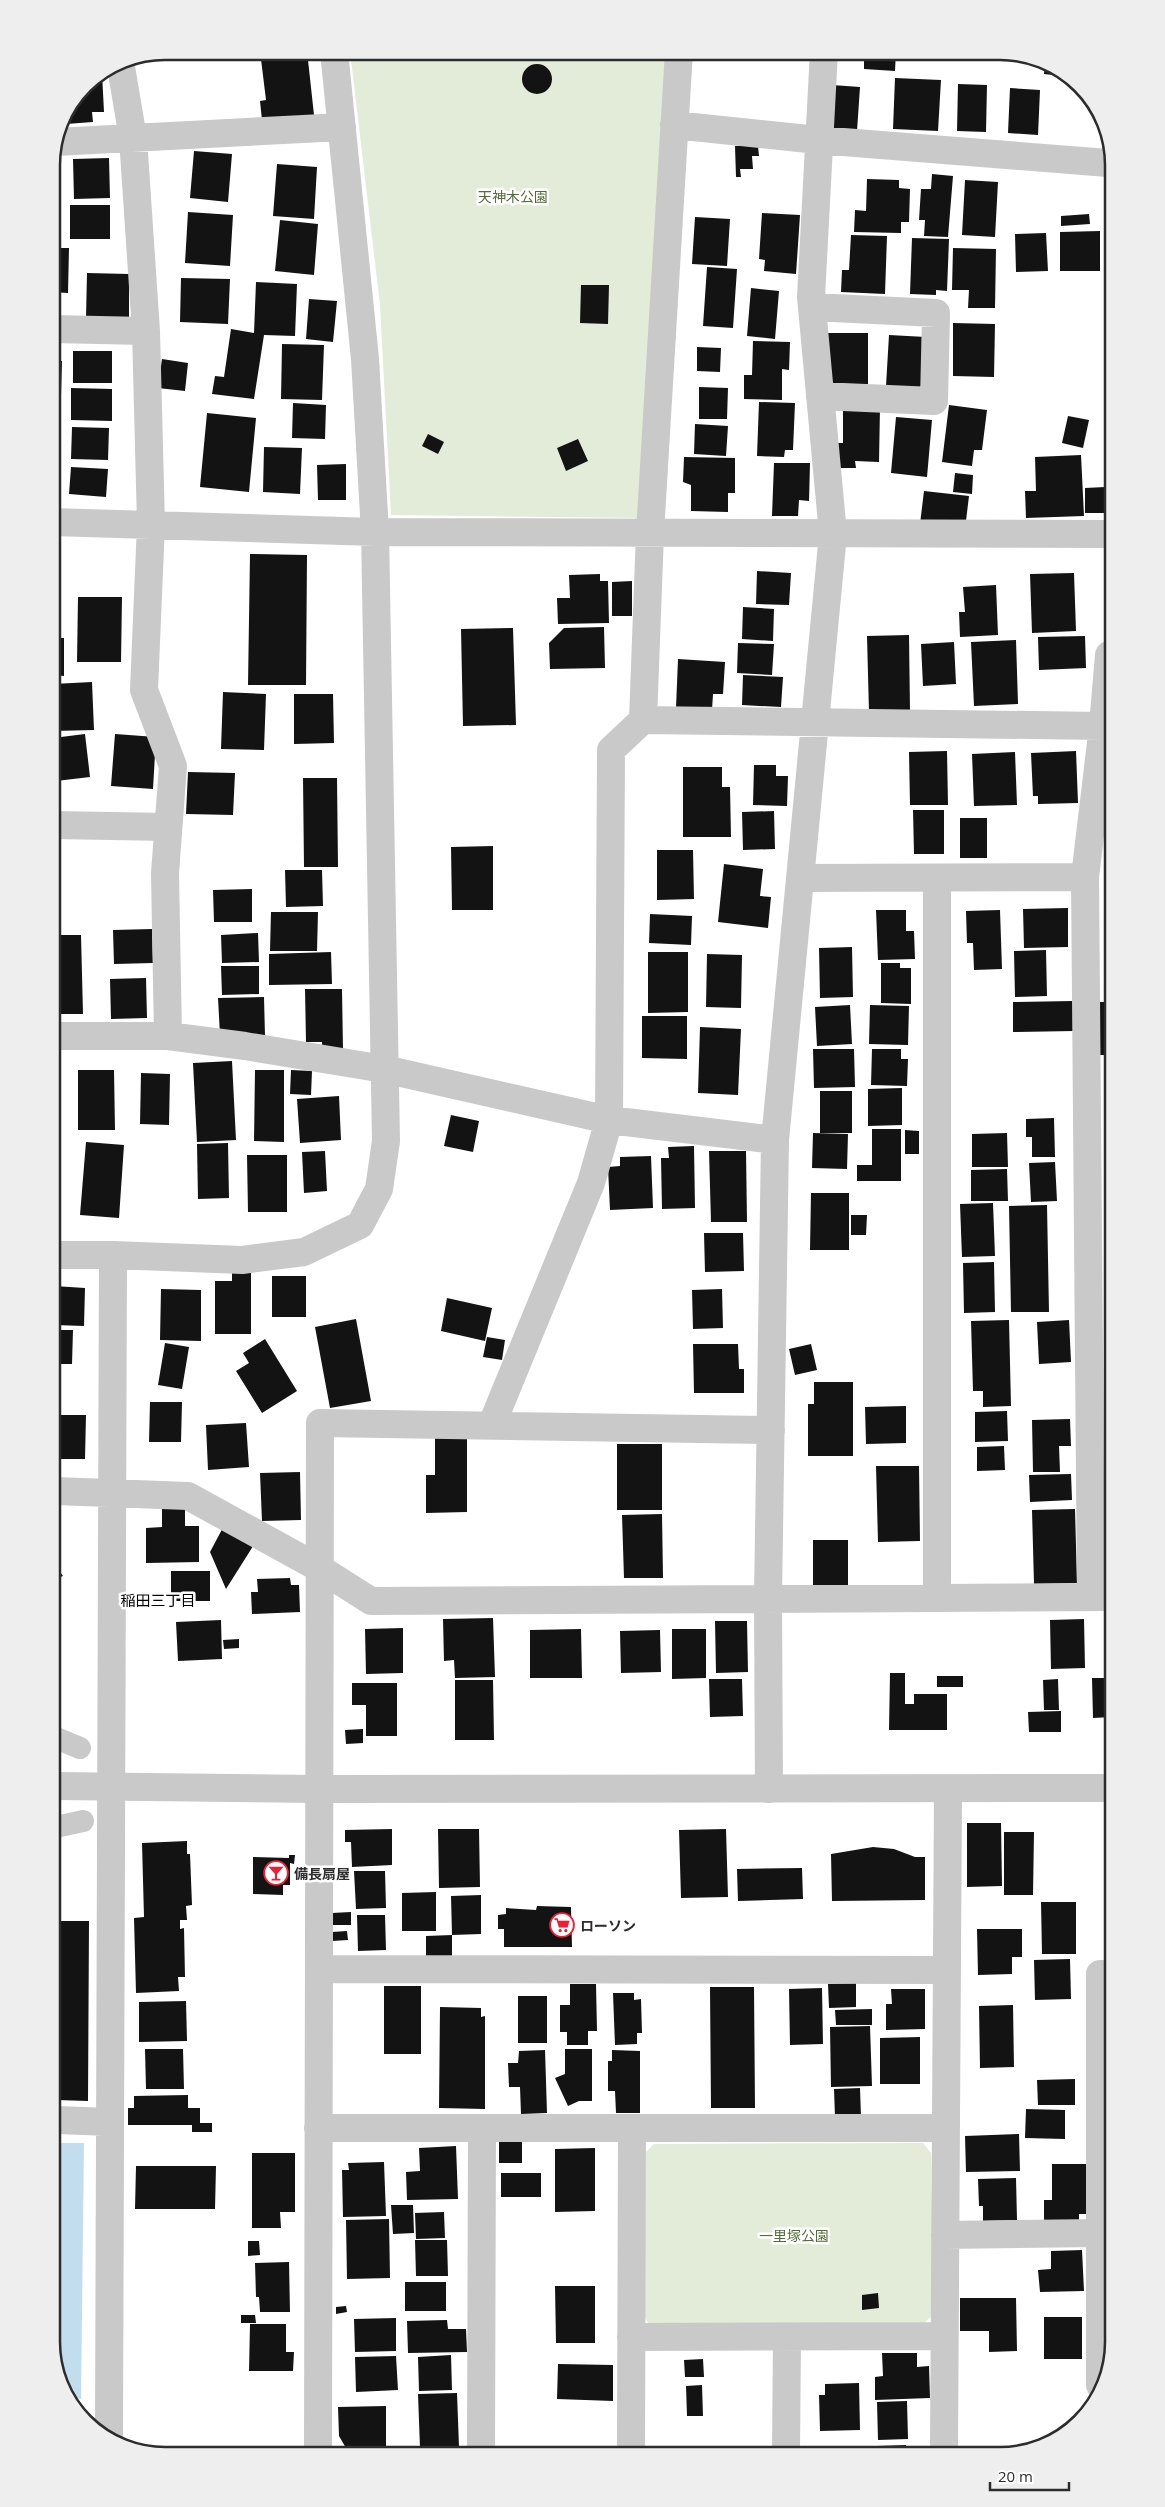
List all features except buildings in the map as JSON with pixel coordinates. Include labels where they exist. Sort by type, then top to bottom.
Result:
[{"type":"street","points":[[60,1255],[242,1260],[304,1252],[360,1225],[379,1189],[386,1141],[375,532],[365,359],[335,60]]},
{"type":"street","points":[[644,720],[650,533],[678,60]]},
{"type":"street","points":[[769,1790],[768,1598],[775,1140],[833,534],[812,307],[818,140],[823,60]]},
{"type":"street","points":[[121,70],[133,138],[146,331],[150,524],[144,690],[173,766],[165,873],[168,1036]]},
{"type":"street","points":[[674,125],[818,140],[1105,163]]},
{"type":"street","points":[[63,142],[342,128]]},
{"type":"street","points":[[812,307],[936,313],[934,401],[820,396]]},
{"type":"street","points":[[60,330],[146,331]]},
{"type":"street","points":[[60,522],[375,532],[1105,534]]},
{"type":"street","points":[[60,1491],[188,1496],[319,1568],[371,1601],[1101,1597],[1099,1126],[1084,876],[1105,702]]},
{"type":"street","points":[[492,1424],[591,1183],[609,1120],[611,750],[644,720],[1103,726]]},
{"type":"street","points":[[60,825],[168,827]]},
{"type":"street","points":[[800,878],[937,879],[1084,876]]},
{"type":"street","points":[[937,879],[937,1598]]},
{"type":"street","points":[[60,1036],[168,1036],[245,1046],[384,1069],[609,1120],[775,1140]]},
{"type":"street","points":[[109,2431],[114,1492],[112,1255]]},
{"type":"street","points":[[318,2447],[320,1423],[492,1424],[771,1430]]},
{"type":"street","points":[[60,1740],[80,1748]]},
{"type":"street","points":[[60,1786],[319,1789],[769,1790],[1105,1788]]},
{"type":"street","points":[[944,2447],[948,1790]]},
{"type":"street","points":[[60,1826],[83,1821]]},
{"type":"street","points":[[319,1968],[947,1970]]},
{"type":"street","points":[[1105,1974],[1100,1974],[1099,2233],[1105,2315]]},
{"type":"street","points":[[60,2120],[110,2122]]},
{"type":"street","points":[[318,2128],[946,2128]]},
{"type":"street","points":[[481,2447],[482,2128]]},
{"type":"street","points":[[631,2447],[632,2128]]},
{"type":"street","points":[[945,2235],[1099,2233]]},
{"type":"street","points":[[631,2337],[944,2336]]},
{"type":"street","points":[[786,2447],[787,2338]]},
{"type":"green space","name":"天神木公園","points":[[351,60],[665,60],[639,518],[391,515],[380,305]]},
{"type":"green space","name":"一里塚公園","points":[[923,2143],[931,2153],[933,2315],[921,2326],[651,2328],[644,2316],[646,2152],[654,2144]]},
{"type":"water","points":[[60,2143],[84,2143],[81,2399],[77,2399],[74,2395],[66,2376],[61,2356]]},
{"type":"place","name":"備長扇屋","points":[[276,1873]]},
{"type":"place","name":"ローソン","points":[[562,1925]]},
{"type":"district","name":"稲田三丁目","points":[[158,1600]]}]
